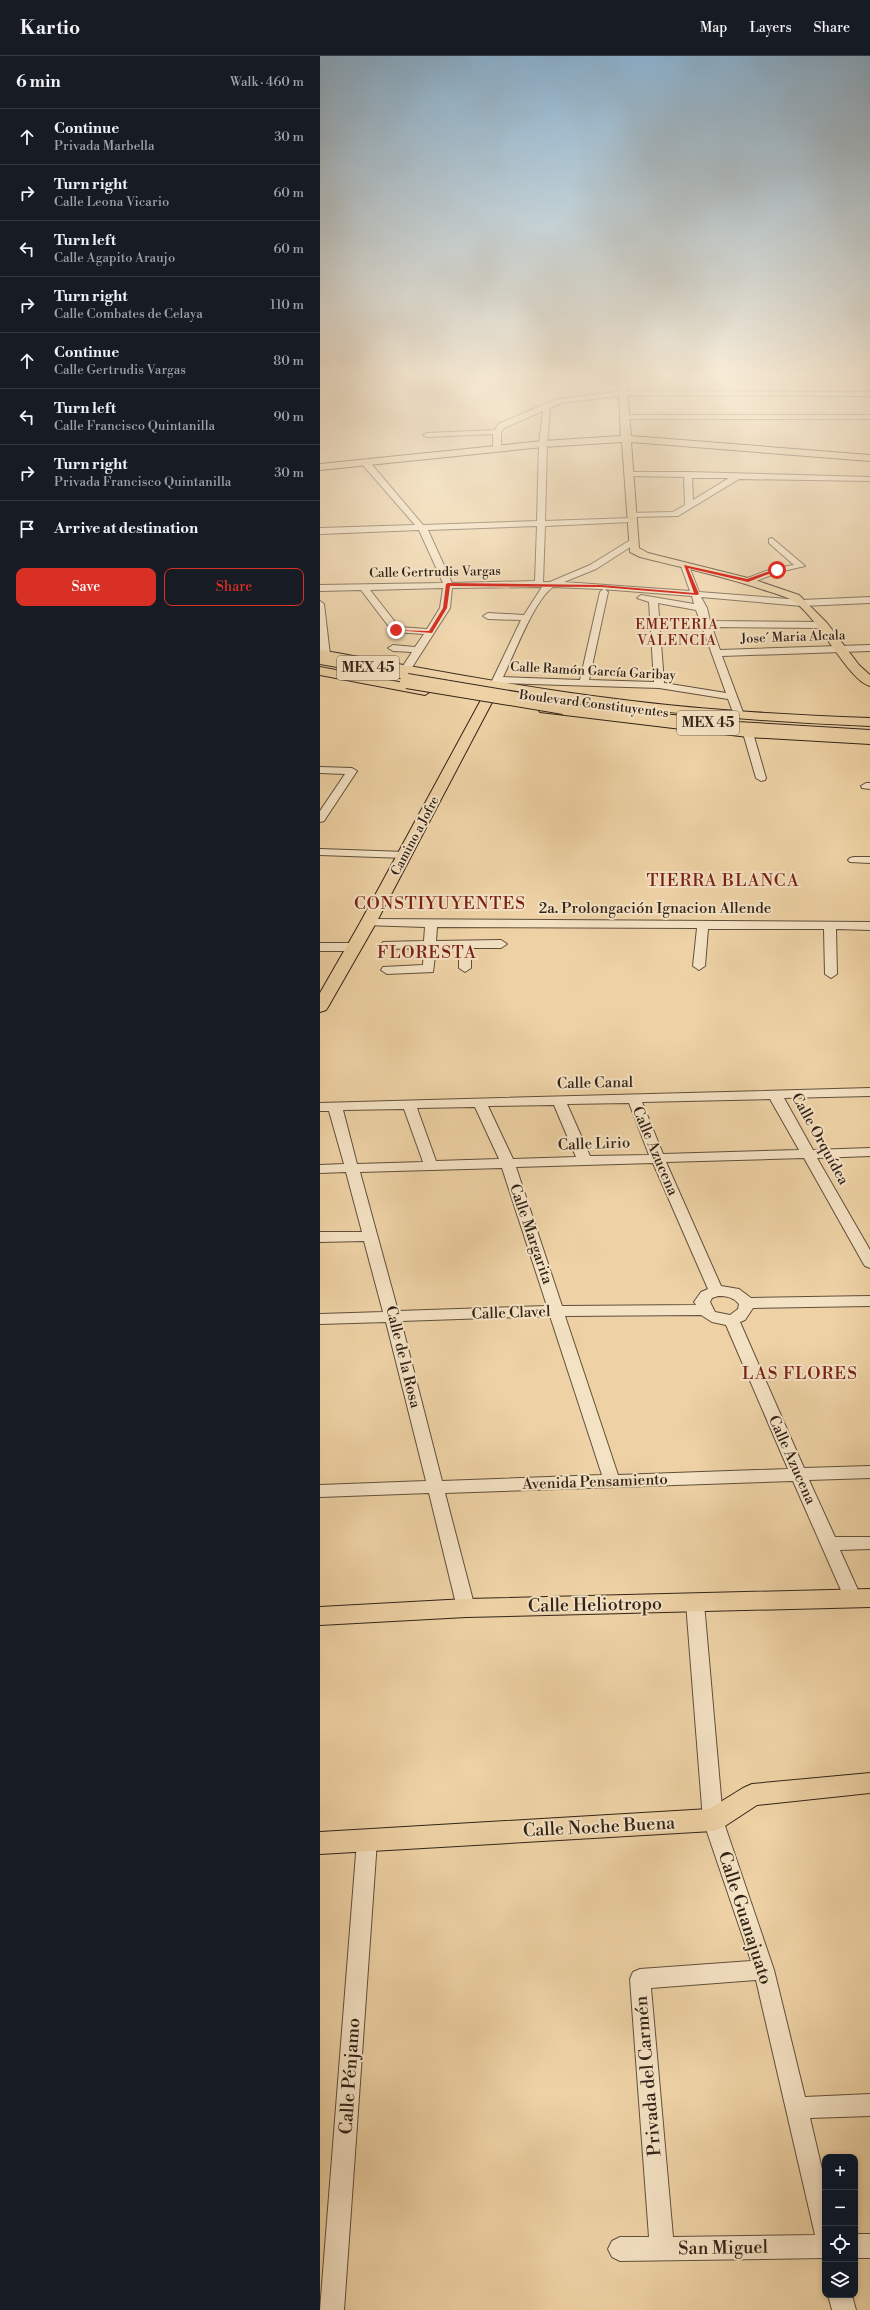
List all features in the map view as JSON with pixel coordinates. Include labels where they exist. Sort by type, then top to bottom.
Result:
[{"type":"highway","name":"Boulevard Constituyentes","points":[[321,659],[476,688],[613,707],[739,720],[870,728]]},
{"type":"highway","name":"Boulevard Constituyentes","points":[[321,659],[517,700],[610,713],[737,726],[870,734]]},
{"type":"main road","points":[[630,481],[632,542],[634,550],[638,553],[748,581],[788,593],[802,603],[823,625],[855,668],[870,682]]},
{"type":"main road","points":[[321,659],[497,682],[616,703],[739,715],[870,722]]},
{"type":"main road","points":[[855,668],[858,677],[870,689]]},
{"type":"main road","points":[[320,671],[485,701],[606,718],[748,733],[870,740]]},
{"type":"main road","name":"Camino a Jofre","points":[[320,1007],[368,923],[472,730],[485,701],[497,682]]},
{"type":"main road","name":"Calle Heliotropo","points":[[320,1616],[466,1608],[862,1599]]},
{"type":"main road","name":"Calle Noche Buena","points":[[320,1843],[713,1820],[752,1795],[870,1783]]},
{"type":"street","points":[[381,481],[419,527],[426,533],[448,584],[445,608],[406,669]]},
{"type":"street","points":[[497,682],[544,586],[543,481]]},
{"type":"street","points":[[688,481],[689,505]]},
{"type":"street","points":[[320,531],[542,523],[675,514],[729,481]]},
{"type":"street","points":[[748,581],[777,570],[801,566],[772,541]]},
{"type":"street","points":[[544,586],[593,567],[632,542]]},
{"type":"street","points":[[685,566],[708,624],[739,715]]},
{"type":"street","name":"Calle Gertrudis Vargas","points":[[320,588],[448,584],[544,586]]},
{"type":"street","points":[[363,586],[396,630],[430,632]]},
{"type":"street","points":[[544,586],[604,592],[702,608]]},
{"type":"street","points":[[544,586],[601,586],[802,603],[870,600]]},
{"type":"street","points":[[584,682],[604,592]]},
{"type":"street","points":[[653,600],[659,685]]},
{"type":"street","points":[[320,604],[321,659]]},
{"type":"street","points":[[488,616],[527,618]]},
{"type":"street","points":[[708,624],[823,625]]},
{"type":"street","points":[[393,648],[419,650]]},
{"type":"street","name":"Jose´ Maria Alcala","points":[[718,653],[870,648]]},
{"type":"street","points":[[416,689],[432,683],[436,675]]},
{"type":"street","name":"Calle Ramón García Garibay","points":[[497,682],[584,682],[659,685],[734,698]]},
{"type":"street","points":[[748,733],[761,778]]},
{"type":"street","points":[[320,770],[352,771],[320,819]]},
{"type":"street","points":[[320,852],[405,855]]},
{"type":"street","points":[[854,860],[870,860]]},
{"type":"street","name":"2a. Prolongación Ignacion Allende","points":[[368,923],[870,926]]},
{"type":"street","points":[[387,970],[429,969],[430,924]]},
{"type":"street","points":[[699,966],[703,924]]},
{"type":"street","points":[[830,926],[830,974]]},
{"type":"street","points":[[465,944],[465,968]]},
{"type":"street","points":[[388,945],[501,944]]},
{"type":"street","points":[[320,947],[353,947]]},
{"type":"street","name":"Calle Canal","points":[[328,1107],[870,1092]]},
{"type":"street","name":"Calle Orquídea","points":[[775,1095],[870,1263]]},
{"type":"street","name":"Calle Azucena","points":[[634,1098],[658,1158],[716,1291]]},
{"type":"street","points":[[559,1100],[585,1161]]},
{"type":"street","name":"Calle Margarita","points":[[480,1103],[508,1164],[558,1311],[612,1482]]},
{"type":"street","points":[[409,1105],[431,1166]]},
{"type":"street","name":"Calle de la Rosa","points":[[328,1107],[352,1168],[392,1316],[466,1608]]},
{"type":"street","name":"Calle Lirio","points":[[320,1169],[870,1152]]},
{"type":"street","points":[[320,1238],[370,1236]]},
{"type":"street","points":[[716,1291],[729,1291],[741,1295],[747,1303],[746,1310],[743,1314],[730,1320],[719,1320],[709,1316],[703,1310],[702,1302],[716,1291]]},
{"type":"street","points":[[747,1303],[870,1301]]},
{"type":"street","name":"Calle Clavel","points":[[320,1319],[558,1311],[703,1310]]},
{"type":"street","name":"Calle Azucena","points":[[730,1320],[830,1544],[862,1599]]},
{"type":"street","name":"Avenida Pensamiento","points":[[320,1490],[436,1488],[870,1472]]},
{"type":"street","points":[[830,1544],[870,1543]]},
{"type":"street","name":"Calle Guanajuato","points":[[694,1603],[713,1820],[764,1970],[824,2226]]},
{"type":"street","name":"Calle Pénjamo","points":[[332,2310],[367,1841]]},
{"type":"street","name":"Privada del Carmén","points":[[662,2249],[640,1979],[764,1970]]},
{"type":"street","points":[[796,2108],[870,2105]]},
{"type":"street","name":"San Miguel","points":[[620,2249],[822,2246]]},
{"type":"street","points":[[858,2246],[870,2246]]},
{"type":"street","points":[[841,2298],[844,2310]]},
{"type":"district","name":"EMETERIA VALENCIA","points":[[677,634]]},
{"type":"district","name":"TIERRA BLANCA","points":[[723,881]]},
{"type":"district","name":"CONSTIYUYENTES","points":[[440,904]]},
{"type":"district","name":"FLORESTA","points":[[427,953]]},
{"type":"district","name":"LAS FLORES","points":[[800,1374]]},
{"type":"route","points":[[396,630],[430,632],[445,608],[448,584],[601,586],[697,594],[685,566],[748,581],[777,570]]}]
